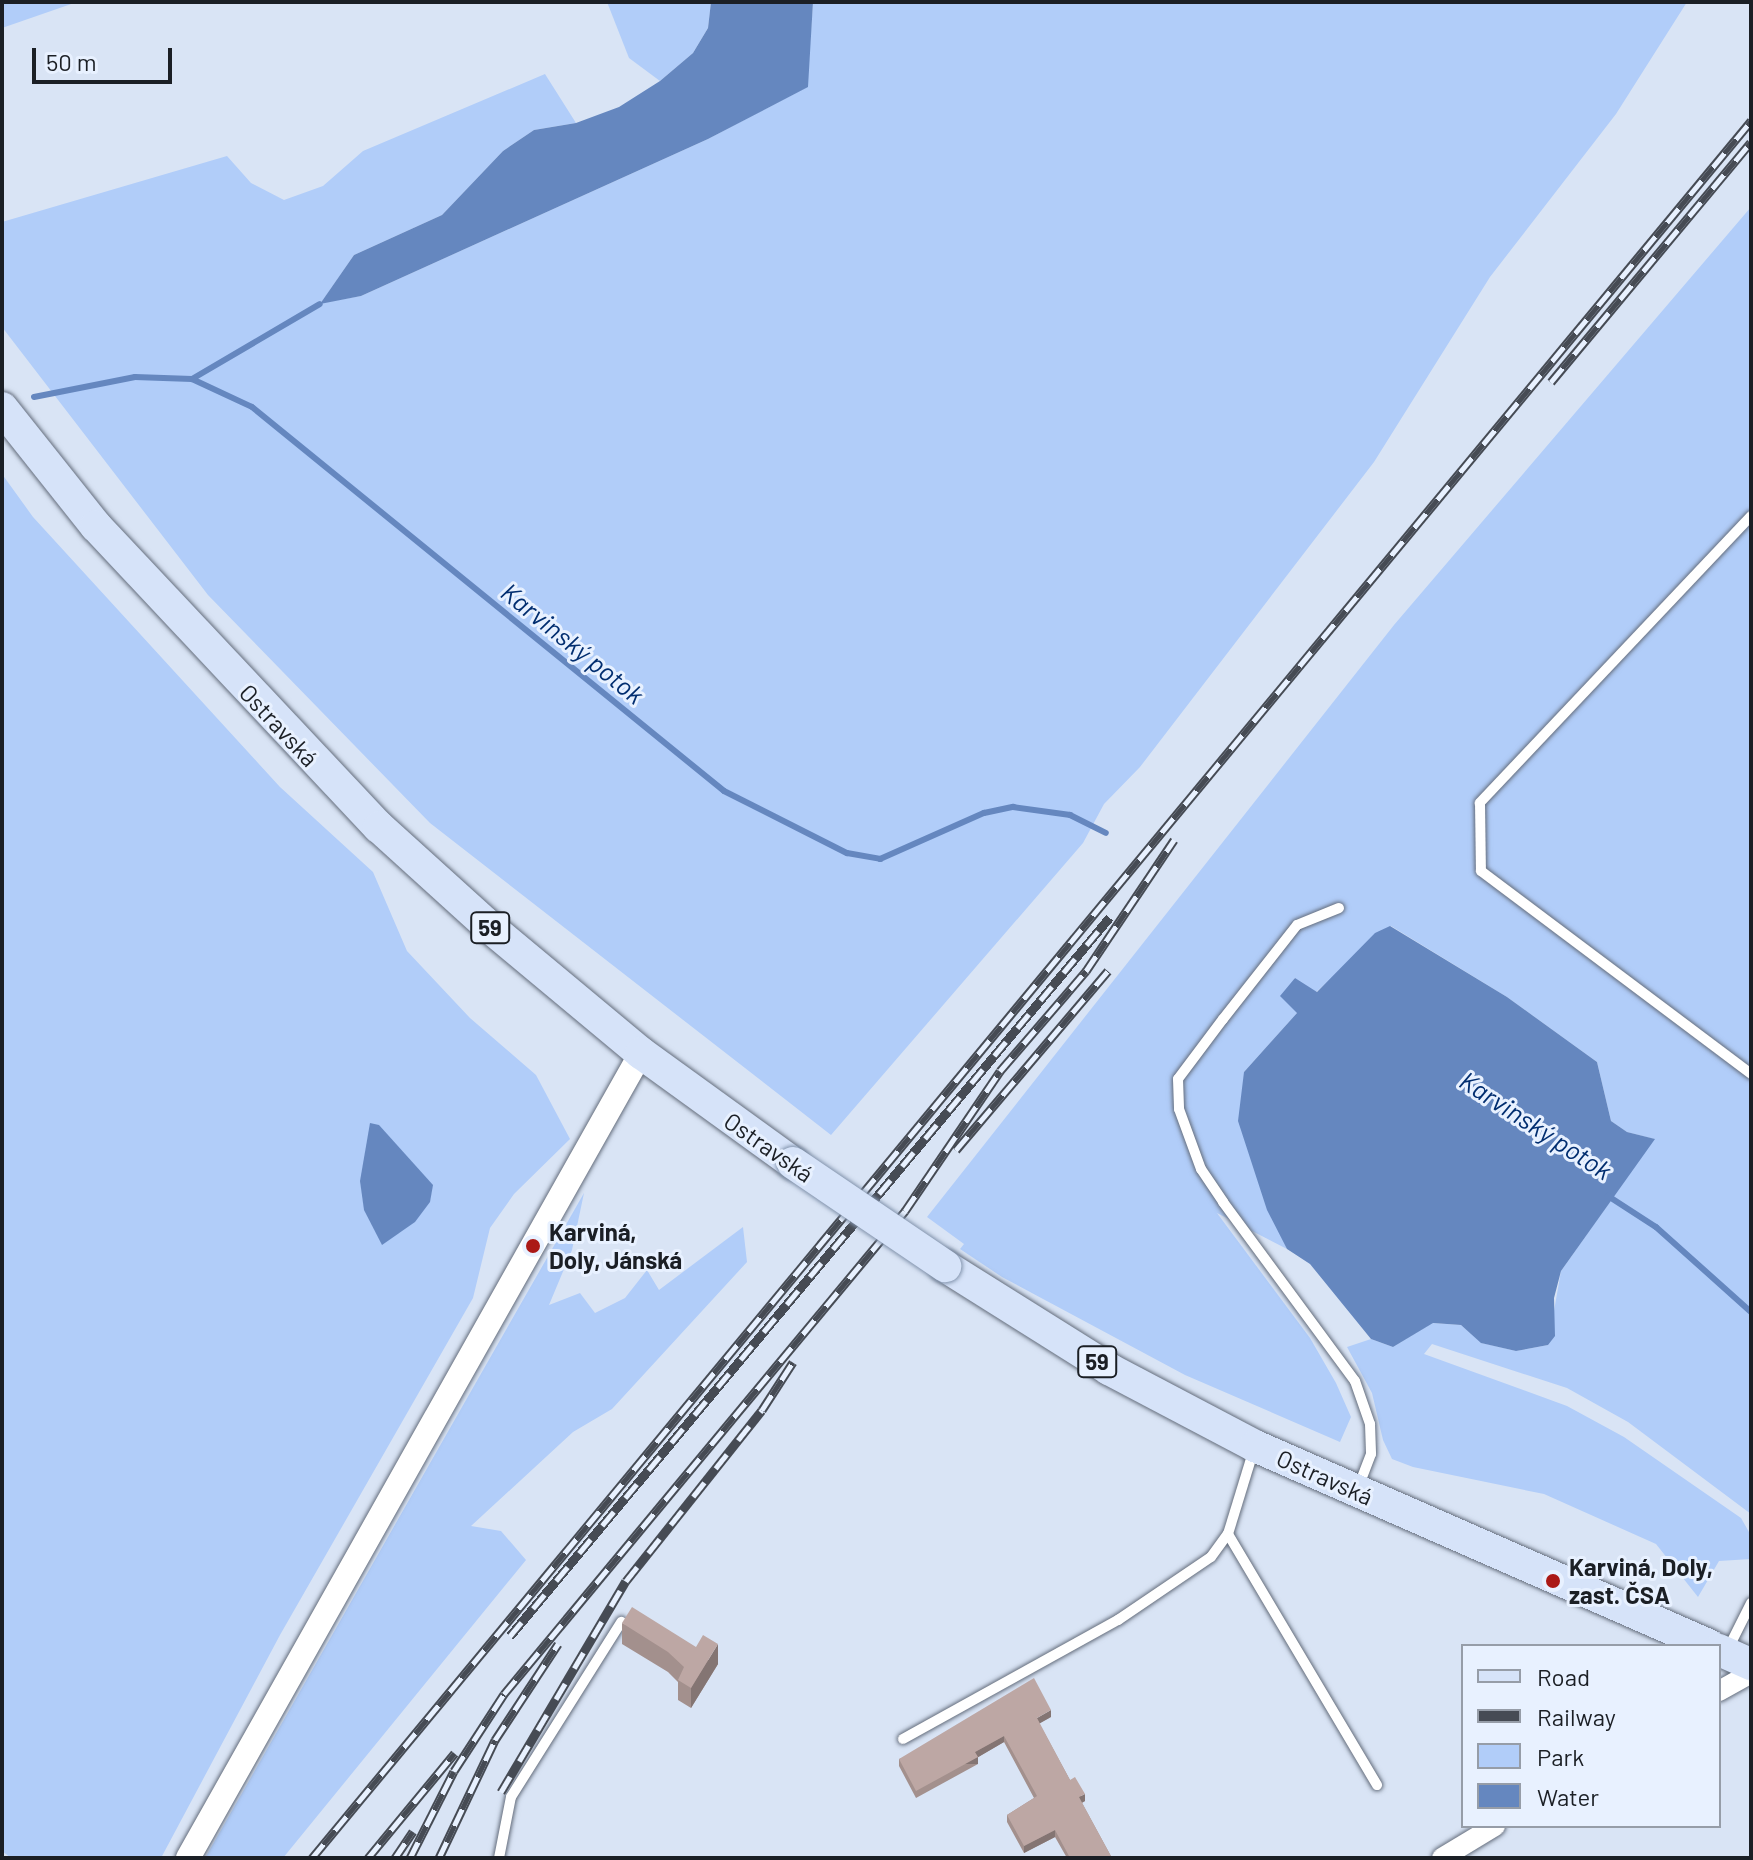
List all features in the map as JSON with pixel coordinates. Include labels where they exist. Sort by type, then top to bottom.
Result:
[{"type":"main road","name":"Ostravská","points":[[2,408],[96,526],[345,794],[462,904],[641,1053],[793,1163],[945,1266],[1109,1369],[1255,1446],[1707,1644]]},
{"type":"street","points":[[188,1858],[641,1053]]},
{"type":"street","points":[[1721,1690],[1751,1673]]},
{"type":"street","points":[[1442,1858],[1492,1828]]},
{"type":"lane","points":[[1751,516],[1480,803],[1481,871],[1751,1074]]},
{"type":"lane","points":[[1339,908],[1297,925],[1178,1079],[1179,1109],[1201,1169],[1355,1381],[1370,1424],[1371,1454],[1358,1490]]},
{"type":"lane","points":[[903,1739],[1184,1579],[1228,1534],[1240,1480],[1255,1446]]},
{"type":"lane","points":[[1228,1534],[1377,1785]]},
{"type":"lane","points":[[1727,1653],[1751,1603]]},
{"type":"lane","points":[[499,1858],[511,1797],[621,1622]]},
{"type":"green space","points":[[2,2],[77,2],[2,28]]},
{"type":"green space","points":[[607,2],[711,2],[708,28],[693,53],[660,81],[629,58]]},
{"type":"green space","points":[[813,2],[1687,2],[1616,114],[1490,277],[1374,462],[1140,767],[1104,804],[1083,843],[831,1135],[430,823],[208,595],[2,327],[2,222],[227,156],[251,183],[284,200],[323,186],[363,151],[545,74],[576,123],[534,130],[503,151],[442,215],[354,255],[321,303],[361,296],[708,139],[807,87]]},
{"type":"green space","points":[[1751,207],[1751,1514],[1628,1422],[1567,1388],[1432,1344],[1424,1354],[1567,1406],[1624,1437],[1741,1518],[1749,1532],[1751,1559],[1719,1561],[1698,1597],[1656,1544],[1544,1494],[1413,1467],[1392,1459],[1383,1440],[1372,1393],[1347,1347],[1371,1339],[1393,1347],[1432,1323],[1461,1325],[1482,1343],[1516,1351],[1548,1345],[1561,1271],[1654,1139],[1627,1132],[1611,1121],[1597,1062],[1507,997],[1391,926],[1316,992],[1294,978],[1297,1013],[1244,1072],[1255,1172],[1287,1249],[1217,1213],[1310,1338],[1336,1383],[1351,1417],[1340,1442],[1185,1375],[1002,1277],[960,1249],[964,1244],[927,1217],[1394,625]]},
{"type":"green space","points":[[2,474],[33,517],[280,787],[373,872],[407,951],[470,1018],[536,1075],[570,1139],[514,1194],[490,1228],[473,1298],[280,1635],[161,1858],[11,1858],[2,1851]]},
{"type":"green space","points":[[584,1193],[572,1250],[549,1305],[580,1293],[595,1313],[625,1298],[647,1270],[659,1290],[743,1227],[747,1262],[612,1409],[573,1432],[471,1526],[501,1531],[526,1560],[283,1858],[205,1858]]},
{"type":"water","points":[[711,2],[813,2],[808,87],[708,139],[361,296],[320,304],[354,255],[442,215],[503,151],[534,130],[576,123],[619,107],[660,81],[693,53],[708,28]]},
{"type":"water","points":[[1390,926],[1507,997],[1597,1062],[1611,1121],[1627,1132],[1655,1139],[1561,1271],[1554,1298],[1555,1336],[1548,1345],[1516,1351],[1481,1343],[1461,1325],[1433,1323],[1393,1347],[1371,1339],[1310,1264],[1287,1249],[1267,1210],[1238,1121],[1244,1072],[1297,1013],[1280,996],[1295,978],[1317,992],[1375,933]]},
{"type":"water","points":[[370,1123],[379,1125],[433,1185],[430,1202],[415,1222],[382,1245],[364,1210],[360,1181]]},
{"type":"building","points":[[632,1607],[696,1647],[703,1635],[718,1644],[691,1688],[678,1680],[684,1667],[668,1652],[622,1623]]},
{"type":"building","points":[[1034,1678],[1051,1710],[1037,1718],[1070,1780],[1075,1777],[1085,1794],[1079,1797],[1112,1858],[1070,1858],[1055,1830],[1024,1846],[1007,1815],[1037,1796],[1004,1736],[975,1752],[978,1757],[916,1791],[899,1759]]},
{"type":"waterway","points":[[192,379],[320,304]]},
{"type":"waterway","name":"Karvinský potok","points":[[34,397],[135,377],[192,379],[252,407],[724,791],[847,853],[880,859],[984,813],[1013,807],[1070,815],[1106,833]]},
{"type":"waterway","name":"Karvinský potok","points":[[1608,1196],[1656,1227],[1751,1312]]},
{"type":"railway","points":[[312,1858],[1751,121]]},
{"type":"railway","points":[[1551,382],[1751,142]]},
{"type":"railway","points":[[410,1858],[454,1771],[504,1694],[905,1211],[1000,1071],[1086,971],[1174,840]]},
{"type":"railway","points":[[510,1636],[1110,917]]},
{"type":"railway","points":[[956,1150],[1108,971]]},
{"type":"railway","points":[[501,1792],[626,1581],[762,1410],[793,1362]]},
{"type":"railway","points":[[439,1858],[495,1740],[558,1644]]},
{"type":"railway","points":[[368,1858],[455,1753]]},
{"type":"railway","points":[[395,1858],[413,1831]]},
{"type":"place","name":"Karviná, Doly, Jánská","points":[[533,1246]]},
{"type":"place","name":"Karviná, Doly, zast. ČSA","points":[[1553,1581]]}]
